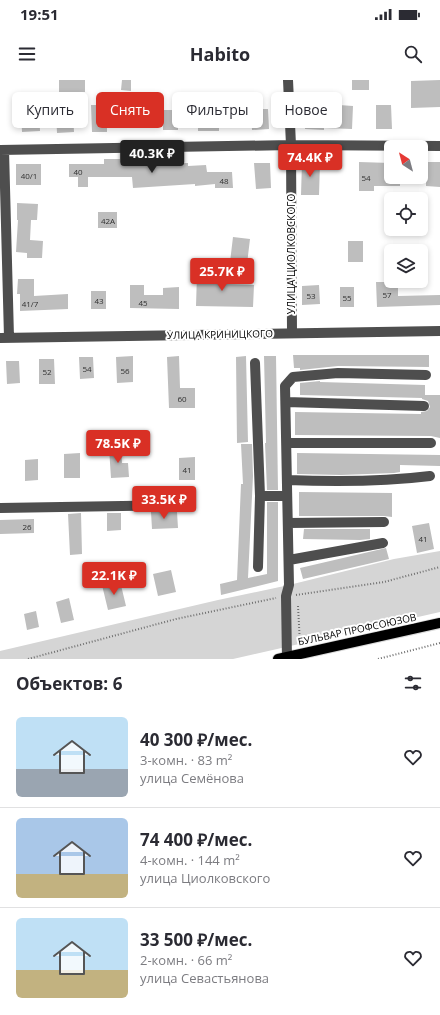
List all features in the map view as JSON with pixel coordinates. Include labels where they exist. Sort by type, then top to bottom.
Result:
[{"type":"main road","name":"БУЛЬВАР ПРОФСОЮЗОВ","points":[[284,658],[440,623]]},
{"type":"street","name":"УЛИЦА ЦИОЛКОВСКОГО","points":[[288,80],[291,145],[292,333]]},
{"type":"street","points":[[4,337],[2,150],[291,145],[440,146]]},
{"type":"street","name":"УЛИЦА КРИНИЦКОГО","points":[[4,337],[440,331]]},
{"type":"street","points":[[255,363],[260,496],[258,567]]},
{"type":"street","points":[[284,658],[286,596],[289,585],[285,386],[293,377],[338,373],[426,375]]},
{"type":"street","points":[[286,402],[424,406]]},
{"type":"street","points":[[286,443],[431,443]]},
{"type":"street","points":[[287,480],[336,482],[400,480],[430,476]]},
{"type":"street","points":[[260,496],[287,496]]},
{"type":"street","points":[[0,508],[183,505]]},
{"type":"street","points":[[288,523],[384,522]]},
{"type":"street","points":[[289,560],[383,543]]},
{"type":"path","points":[[28,659],[176,619],[297,594],[384,582],[440,567]]},
{"type":"path","points":[[297,594],[301,654]]},
{"type":"path","points":[[378,659],[440,643]]},
{"type":"shaded area","points":[[440,551],[440,612],[233,659],[0,659],[0,651],[289,585],[394,559]]},
{"type":"building","points":[[59,80],[85,80],[85,92],[59,92]]},
{"type":"building","points":[[122,80],[131,80],[131,91],[121,90]]},
{"type":"building","points":[[352,80],[369,80],[369,90],[352,90]]},
{"type":"building","points":[[440,80],[440,107],[411,108],[411,81]]},
{"type":"building","points":[[91,105],[96,105],[96,128],[107,128],[107,132],[92,132]]},
{"type":"building","points":[[342,105],[353,106],[352,129],[324,128],[342,128]]},
{"type":"building","points":[[376,105],[391,105],[392,129],[376,129]]},
{"type":"building","points":[[263,109],[268,109],[269,129],[252,130],[252,128],[263,128]]},
{"type":"building","points":[[164,110],[172,110],[172,128],[178,128],[178,130],[163,130]]},
{"type":"building","points":[[22,128],[40,128],[40,131],[22,132]]},
{"type":"building","points":[[57,128],[74,128],[74,132],[57,133]]},
{"type":"building","points":[[198,128],[219,128],[219,131],[198,131]]},
{"type":"building","points":[[324,128],[324,130],[305,129]]},
{"type":"building","points":[[104,159],[120,159],[120,164],[188,163],[188,166],[206,165],[207,172],[232,172],[233,188],[215,188],[215,184],[195,186],[195,184],[133,188],[132,177],[88,177],[88,187],[78,187],[78,177],[69,177],[69,164],[104,164]]},
{"type":"building","points":[[302,162],[320,162],[319,195],[301,195]]},
{"type":"building","points":[[359,162],[384,163],[384,184],[400,184],[400,186],[374,186],[374,191],[359,191]]},
{"type":"building","points":[[428,162],[440,162],[440,187],[426,186],[426,184],[428,184]]},
{"type":"building","points":[[254,163],[270,163],[271,188],[256,189]]},
{"type":"building","points":[[16,164],[41,164],[41,185],[16,185]]},
{"type":"building","points":[[17,203],[38,204],[37,220],[31,220],[30,240],[43,241],[42,258],[27,258],[27,253],[16,252],[18,220]]},
{"type":"building","points":[[98,212],[117,212],[117,228],[98,228]]},
{"type":"building","points":[[233,237],[250,239],[247,264],[230,262]]},
{"type":"building","points":[[348,241],[363,241],[363,262],[348,262]]},
{"type":"building","points":[[197,274],[226,275],[226,284],[254,285],[253,307],[196,306]]},
{"type":"building","points":[[18,279],[34,279],[34,296],[68,294],[68,309],[20,311],[20,294],[17,294]]},
{"type":"building","points":[[376,282],[384,282],[384,288],[398,288],[398,296],[440,295],[440,305],[377,307]]},
{"type":"building","points":[[130,285],[144,285],[144,295],[163,295],[163,288],[179,287],[179,309],[130,308]]},
{"type":"building","points":[[319,285],[320,304],[302,305],[302,286]]},
{"type":"building","points":[[340,287],[354,287],[354,307],[340,307]]},
{"type":"building","points":[[91,291],[106,291],[106,309],[91,309]]},
{"type":"building","points":[[293,355],[429,355],[429,367],[338,366],[300,370],[300,368],[294,368]]},
{"type":"building","points":[[133,356],[133,382],[117,383],[116,357]]},
{"type":"building","points":[[179,356],[180,388],[195,388],[195,408],[169,408],[167,357]]},
{"type":"building","points":[[246,356],[248,442],[237,443],[236,357]]},
{"type":"building","points":[[264,356],[276,356],[278,490],[267,490]]},
{"type":"building","points":[[79,357],[93,357],[94,378],[80,379]]},
{"type":"building","points":[[39,359],[54,359],[55,384],[39,384]]},
{"type":"building","points":[[6,361],[19,361],[20,383],[7,384]]},
{"type":"building","points":[[320,381],[425,385],[425,395],[440,395],[440,438],[431,436],[295,435],[295,412],[421,414],[421,412],[427,411],[430,407],[428,401],[422,398],[300,395],[300,383]]},
{"type":"building","points":[[241,444],[252,444],[253,476],[248,578],[267,574],[267,502],[278,502],[278,581],[221,595],[220,584],[237,580],[241,484],[243,484]]},
{"type":"building","points":[[121,447],[122,463],[128,463],[129,477],[111,478],[109,448]]},
{"type":"building","points":[[80,453],[80,478],[64,478],[64,454]]},
{"type":"building","points":[[297,453],[440,455],[440,466],[400,465],[400,472],[394,473],[341,475],[297,474]]},
{"type":"building","points":[[195,457],[195,480],[179,480],[179,458]]},
{"type":"building","points":[[38,459],[38,480],[25,481],[25,460]]},
{"type":"building","points":[[299,492],[392,493],[392,517],[299,516]]},
{"type":"building","points":[[151,512],[177,512],[178,528],[152,529]]},
{"type":"building","points":[[81,513],[82,554],[70,555],[68,514]]},
{"type":"building","points":[[107,513],[121,513],[121,530],[107,531]]},
{"type":"building","points":[[34,519],[34,533],[0,534],[0,520]]},
{"type":"building","points":[[429,523],[434,549],[417,553],[412,526]]},
{"type":"building","points":[[304,529],[370,529],[370,539],[303,539]]},
{"type":"building","points":[[386,548],[389,559],[303,579],[300,568]]},
{"type":"building","points":[[171,570],[176,592],[158,596],[153,574]]},
{"type":"building","points":[[120,581],[126,606],[108,610],[102,585]]},
{"type":"building","points":[[69,598],[74,620],[61,623],[56,602]]},
{"type":"building","points":[[36,611],[39,627],[27,630],[24,614]]}]
